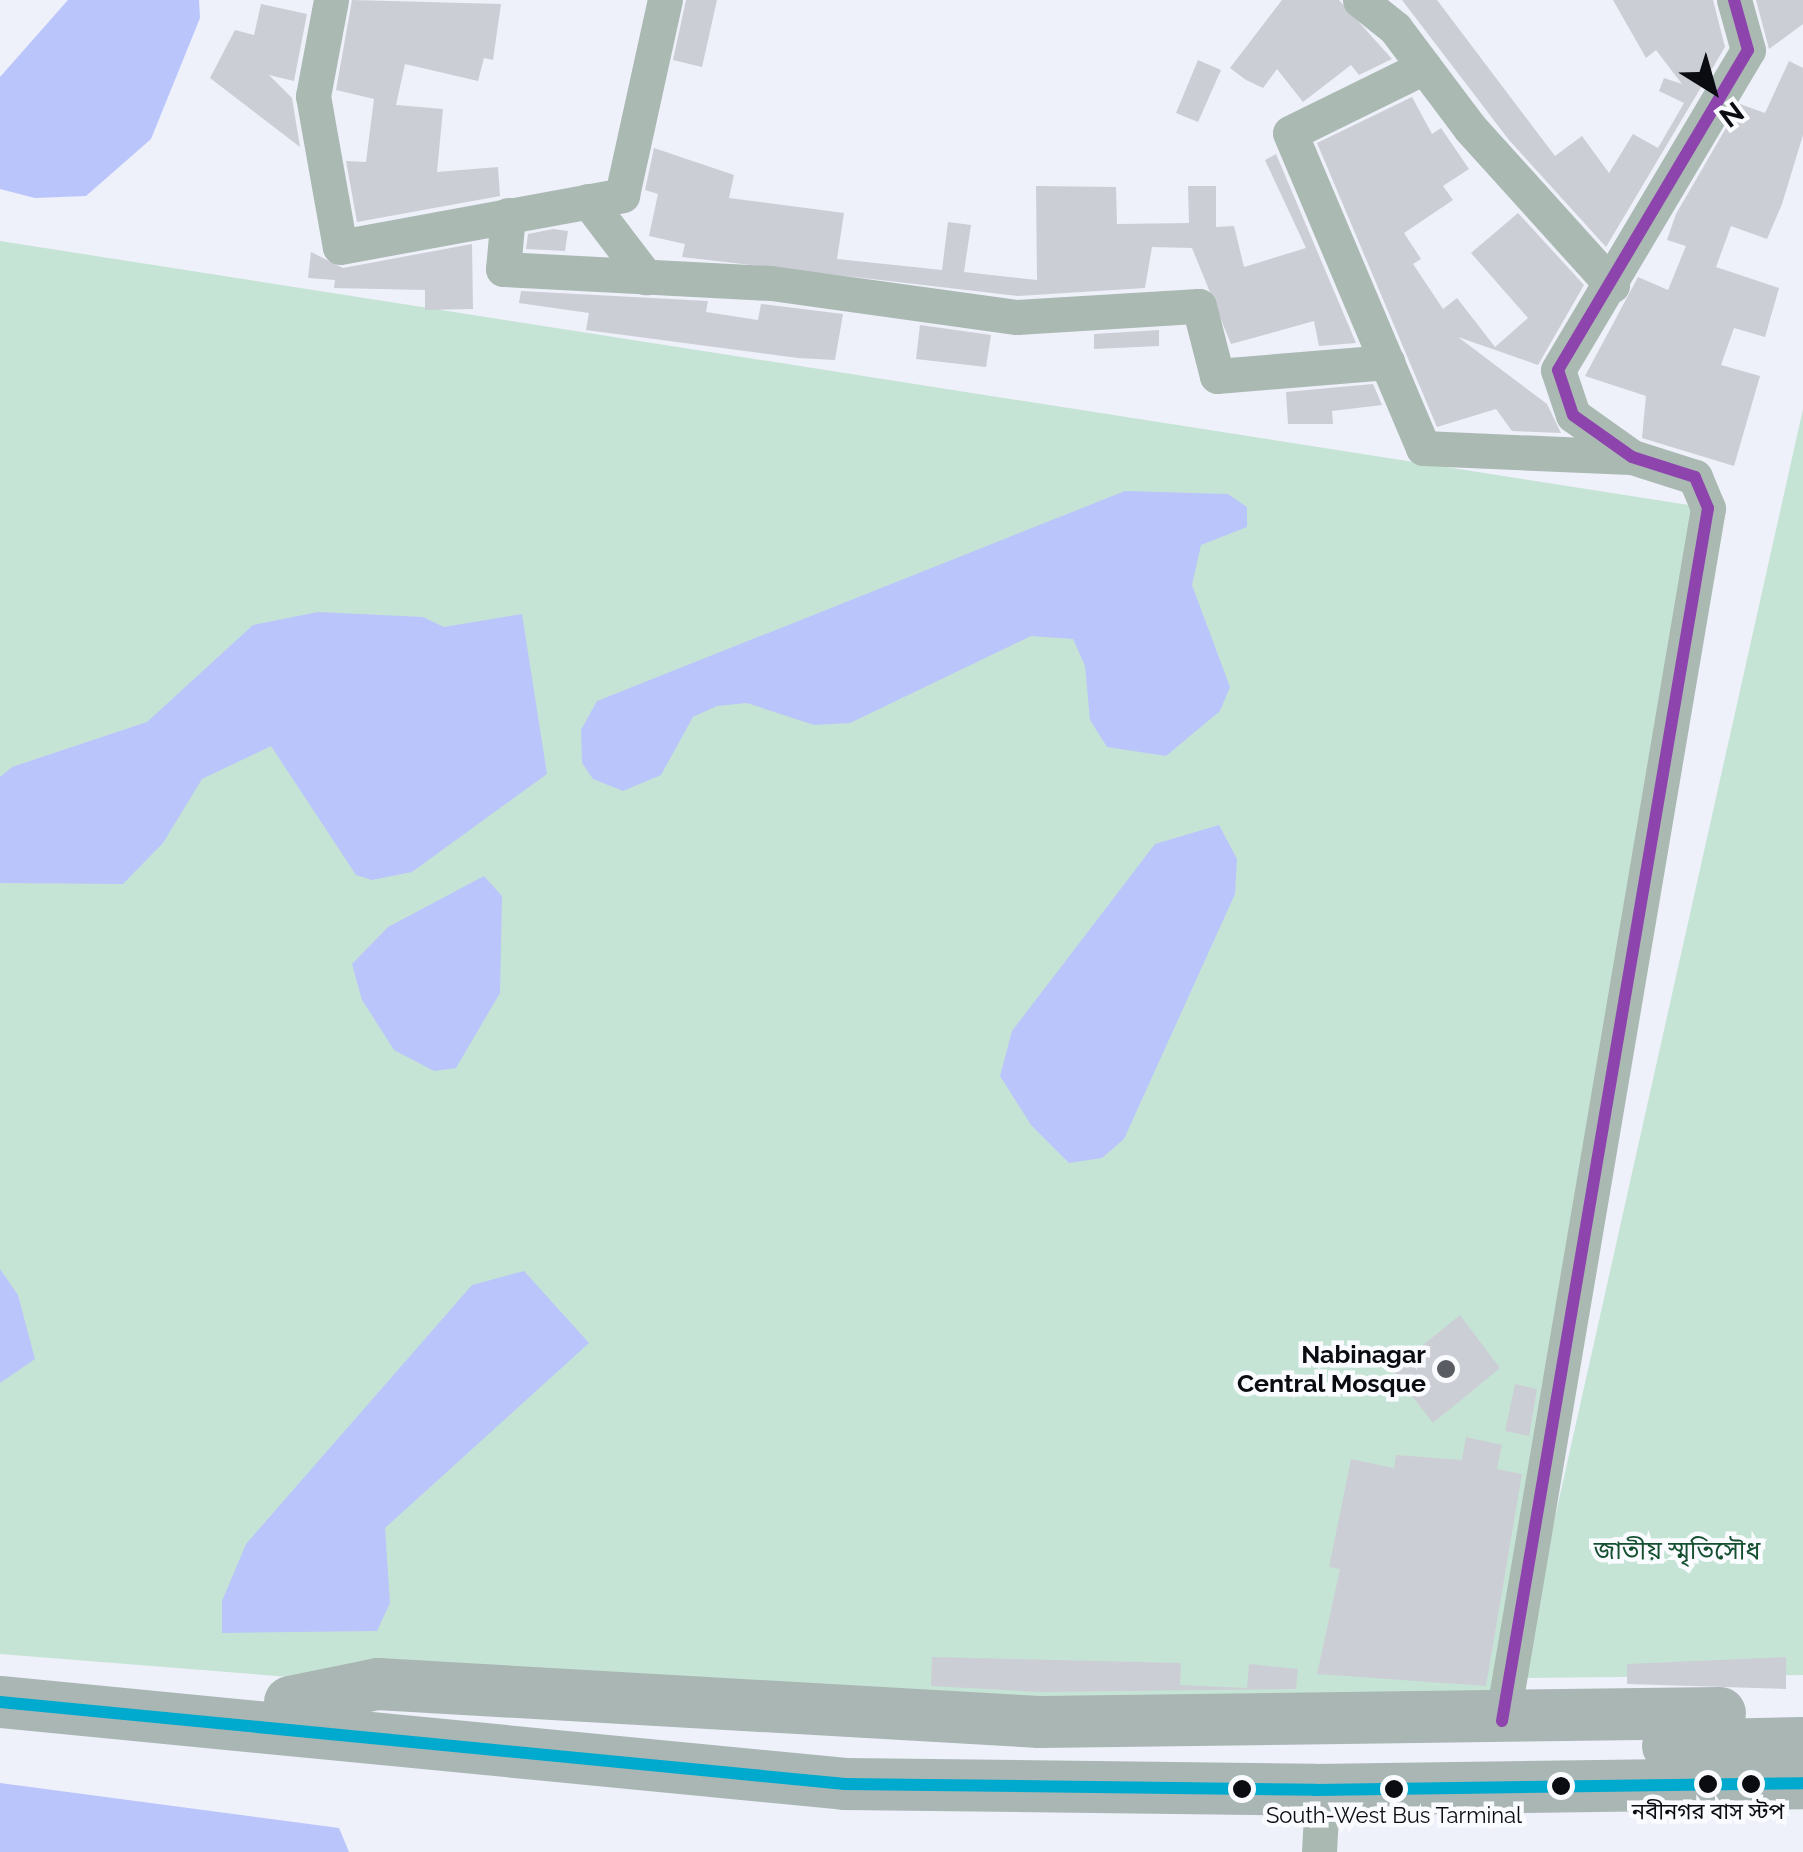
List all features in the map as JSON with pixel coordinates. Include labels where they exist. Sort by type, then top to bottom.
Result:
[{"type":"highway","points":[[0,1674],[830,1751],[1793,1769]]},
{"type":"highway","points":[[290,1702],[378,1684],[1040,1722],[1502,1721],[1803,1710]]},
{"type":"highway","points":[[0,1702],[422,1748],[602,1756],[845,1784],[1238,1790],[1793,1769]]},
{"type":"highway","points":[[602,1756],[686,1786],[1320,1833],[1716,1805],[1793,1769]]},
{"type":"street","points":[[331,0],[312,96],[340,246],[622,195],[665,0]]},
{"type":"street","points":[[1360,0],[1395,28],[1424,67],[1612,285]]},
{"type":"street","points":[[1502,1721],[1708,508],[1695,477],[1632,456],[1573,416],[1560,394],[1558,370],[1612,285],[1748,50],[1734,0]]},
{"type":"street","points":[[1424,67],[1290,133],[1423,448],[1632,456]]},
{"type":"street","points":[[588,201],[646,277]]},
{"type":"street","points":[[508,215],[503,270],[771,283],[1017,317],[1199,306],[1217,376],[1387,362]]},
{"type":"green space","points":[[0,241],[1708,508],[1502,1721],[378,1684],[0,1654]]},
{"type":"green space","name":"জাতীয় স্মৃতিসৌধ","points":[[1803,409],[1803,1675],[1519,1678]]},
{"type":"water","points":[[68,0],[199,0],[200,18],[151,139],[86,196],[35,198],[0,189],[0,77]]},
{"type":"water","points":[[1125,491],[1228,494],[1247,507],[1247,527],[1201,545],[1192,585],[1230,687],[1220,711],[1166,756],[1107,747],[1090,720],[1085,666],[1073,639],[1031,636],[850,723],[814,725],[747,703],[717,706],[693,717],[661,775],[623,791],[593,779],[582,763],[581,730],[597,701]]},
{"type":"water","points":[[318,612],[423,617],[444,627],[522,614],[547,774],[412,872],[372,880],[356,875],[271,746],[202,779],[163,843],[123,884],[0,883],[0,777],[12,767],[147,722],[253,625]]},
{"type":"water","points":[[1219,825],[1237,859],[1235,894],[1124,1139],[1102,1158],[1069,1163],[1031,1125],[1000,1076],[1012,1031],[1155,844]]},
{"type":"water","points":[[484,876],[502,896],[500,993],[456,1068],[434,1071],[394,1050],[362,1000],[352,964],[388,927]]},
{"type":"water","points":[[0,1269],[18,1295],[35,1359],[0,1383]]},
{"type":"water","points":[[524,1271],[589,1343],[385,1528],[390,1603],[377,1631],[222,1633],[222,1601],[246,1544],[472,1285]]},
{"type":"water","points":[[0,1783],[339,1828],[349,1852],[0,1852]]},
{"type":"building","points":[[352,0],[501,4],[493,60],[484,58],[478,81],[405,64],[396,105],[443,109],[437,172],[498,167],[500,196],[357,222],[346,161],[366,162],[374,99],[336,90]]},
{"type":"building","points":[[686,0],[717,0],[702,67],[673,60]]},
{"type":"building","points":[[1282,0],[1339,0],[1392,59],[1359,75],[1351,65],[1303,102],[1277,69],[1263,88],[1246,80],[1230,68]]},
{"type":"building","points":[[1402,0],[1437,0],[1555,156],[1582,136],[1609,173],[1633,134],[1658,148],[1684,103],[1659,91],[1664,78],[1682,84],[1656,50],[1646,58],[1613,0],[1713,0],[1725,47],[1606,247],[1509,140]]},
{"type":"building","points":[[1756,0],[1803,0],[1803,24],[1769,49]]},
{"type":"building","points":[[261,4],[307,14],[294,81],[269,75],[292,98],[300,147],[210,78],[235,30],[254,35]]},
{"type":"building","points":[[1198,60],[1221,70],[1198,122],[1176,113]]},
{"type":"building","points":[[1789,61],[1803,68],[1803,135],[1782,204],[1767,239],[1731,226],[1716,267],[1779,288],[1765,337],[1734,328],[1721,365],[1760,376],[1734,466],[1642,438],[1646,396],[1585,376],[1638,277],[1668,290],[1686,246],[1667,240],[1676,214],[1740,104],[1765,113]]},
{"type":"building","points":[[1412,97],[1432,134],[1441,128],[1469,169],[1443,186],[1453,200],[1404,233],[1421,259],[1413,264],[1443,309],[1457,298],[1495,347],[1528,318],[1471,253],[1518,213],[1584,285],[1538,365],[1458,337],[1547,404],[1561,433],[1512,431],[1496,409],[1437,427],[1317,143]]},
{"type":"building","points":[[654,148],[734,175],[729,198],[844,213],[837,259],[942,270],[948,222],[971,225],[964,272],[1037,280],[1036,186],[1116,187],[1117,224],[1189,223],[1188,186],[1216,186],[1216,227],[1234,226],[1244,267],[1306,248],[1265,160],[1276,154],[1356,343],[1319,346],[1314,321],[1231,344],[1192,248],[1152,247],[1145,288],[1018,296],[682,257],[685,244],[649,236],[658,194],[645,190]]},
{"type":"building","points":[[553,229],[568,231],[565,251],[526,249],[528,234]]},
{"type":"building","points":[[472,244],[473,309],[425,310],[425,290],[334,288],[335,280],[308,278],[311,252],[343,268]]},
{"type":"building","points":[[521,291],[708,301],[706,312],[758,320],[761,304],[843,314],[835,360],[798,358],[586,330],[589,313],[519,303]]},
{"type":"building","points":[[920,325],[991,335],[986,367],[916,359]]},
{"type":"building","points":[[1159,330],[1159,346],[1094,349],[1094,334]]},
{"type":"building","points":[[1373,384],[1382,405],[1332,411],[1333,424],[1288,424],[1286,392]]},
{"type":"building","name":"Nabinagar Central Mosque","points":[[1460,1315],[1500,1368],[1433,1423],[1392,1370]]},
{"type":"building","points":[[1515,1384],[1537,1389],[1529,1436],[1505,1431]]},
{"type":"building","points":[[1466,1437],[1502,1445],[1497,1469],[1522,1474],[1486,1686],[1317,1674],[1340,1569],[1329,1567],[1351,1459],[1394,1468],[1396,1455],[1462,1460]]},
{"type":"building","points":[[932,1657],[1181,1663],[1180,1685],[1247,1688],[1249,1664],[1298,1669],[1296,1689],[1041,1692],[931,1686]]},
{"type":"building","points":[[1786,1657],[1786,1689],[1627,1684],[1627,1664]]},
{"type":"transit line","points":[[1502,1721],[1708,508],[1695,477],[1632,457],[1573,415],[1558,370],[1748,50],[1734,0]]},
{"type":"transit line","points":[[0,1702],[845,1784],[1315,1790],[1803,1783]]},
{"type":"place","name":"Nabinagar Central Mosque","points":[[1446,1369]]},
{"type":"place","name":"নবীনগর বাস স্টপ","points":[[1708,1784]]},
{"type":"place","name":"South-West Bus Tarminal","points":[[1394,1789]]}]
